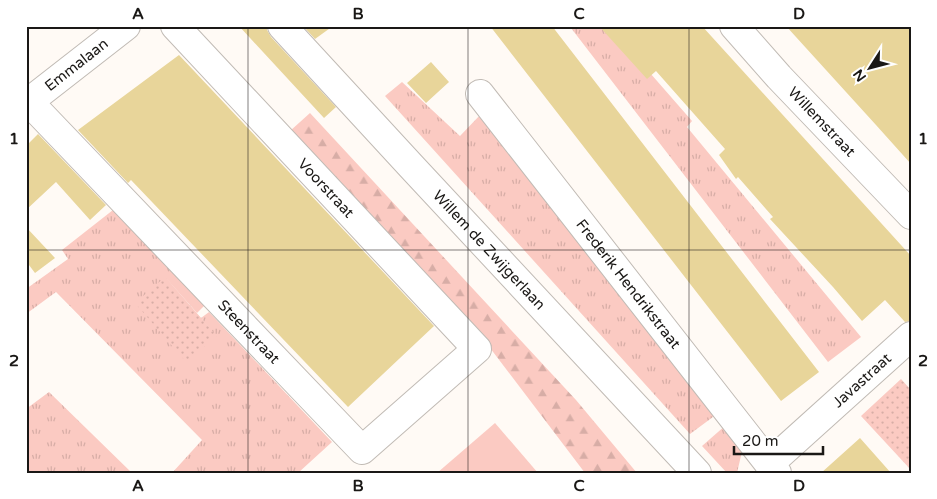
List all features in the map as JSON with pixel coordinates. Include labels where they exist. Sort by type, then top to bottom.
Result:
[{"type":"street","name":"Emmalaan","points":[[28,103],[126,26]]},
{"type":"street","name":"Voorstraat","points":[[175,26],[477,349]]},
{"type":"street","name":"Willem de Zwijgerlaan","points":[[282,26],[697,473]]},
{"type":"street","name":"Willemstraat","points":[[734,26],[779,77],[911,215]]},
{"type":"street","name":"Frederik Hendrikstraat","points":[[480,94],[773,468]]},
{"type":"street","name":"Steenstraat","points":[[28,103],[362,450],[477,349]]},
{"type":"street","name":"Javastraat","points":[[773,468],[911,336]]},
{"type":"green space","points":[[573,26],[609,26],[692,121],[687,127],[861,337],[828,362],[571,28]]},
{"type":"green space","points":[[402,82],[460,136],[482,113],[717,414],[690,434],[385,96]]},
{"type":"green space","points":[[310,113],[576,400],[637,473],[585,473],[481,336],[290,131]]},
{"type":"green space","points":[[113,210],[205,305],[197,313],[165,277],[216,336],[201,318],[209,312],[332,442],[298,473],[172,473],[202,440],[56,292],[26,314],[26,289],[68,259],[62,250]]},
{"type":"green space","points":[[165,277],[217,336],[186,362],[135,303]]},
{"type":"green space","points":[[901,379],[911,390],[911,470],[861,416]]},
{"type":"green space","points":[[49,392],[132,473],[26,473],[26,409]]},
{"type":"green space","points":[[495,423],[538,473],[437,473]]},
{"type":"green space","points":[[726,425],[743,447],[737,473],[727,473],[702,446]]},
{"type":"building","points":[[239,26],[267,26],[271,37],[336,107],[324,118]]},
{"type":"building","points":[[303,26],[333,26],[315,39]]},
{"type":"building","points":[[490,26],[552,26],[819,372],[781,401]]},
{"type":"building","points":[[599,26],[702,26],[911,256],[911,321],[905,322],[885,300],[862,321],[770,219],[773,217],[738,177],[736,179],[719,155],[725,149],[656,71],[647,79]]},
{"type":"building","points":[[786,26],[911,26],[911,164],[876,125]]},
{"type":"building","points":[[179,55],[434,326],[348,407],[131,180],[128,183],[78,130]]},
{"type":"building","points":[[431,62],[449,82],[426,103],[407,83]]},
{"type":"building","points":[[38,134],[106,205],[90,220],[56,182],[26,210],[26,146]]},
{"type":"building","points":[[26,227],[55,258],[35,273],[26,261]]},
{"type":"building","points":[[860,438],[891,473],[821,473]]}]
